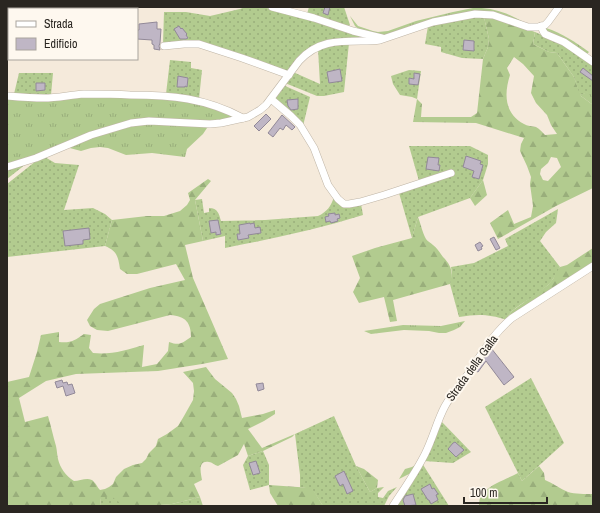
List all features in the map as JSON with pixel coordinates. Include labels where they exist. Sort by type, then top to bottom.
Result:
[{"type":"street","points":[[272,7],[385,39]]},
{"type":"street","points":[[7,167],[36,158],[91,135],[136,122],[149,121],[213,124],[243,118],[254,114],[270,99],[302,57],[317,47],[336,42],[373,41],[385,39],[412,28],[433,22],[475,14],[493,15],[535,28],[548,22],[559,7]]},
{"type":"street","points":[[541,26],[545,34],[564,42],[593,62]]},
{"type":"street","points":[[164,46],[200,44],[289,75]]},
{"type":"street","points":[[7,96],[44,98],[96,94],[168,96],[191,99],[210,104],[243,118]]},
{"type":"street","points":[[270,99],[294,118],[303,129],[314,148],[328,186],[342,203],[349,204],[360,202],[451,173]]},
{"type":"street","name":"Strada della Galla","points":[[392,506],[422,461],[442,412],[449,400],[468,375],[490,340],[512,318],[593,266]]},
{"type":"green space","points":[[245,7],[263,7],[375,38],[328,41],[288,71],[200,43],[163,44],[164,12],[186,12],[210,16]]},
{"type":"green space","points":[[309,7],[344,7],[350,25],[349,26],[307,14]]},
{"type":"green space","points":[[473,8],[500,11],[525,23],[491,12],[479,11],[426,21],[383,36],[360,30],[355,26],[350,16],[358,26],[378,32],[388,31],[416,21]]},
{"type":"green space","points":[[469,17],[484,17],[489,39],[488,47],[483,59],[462,58],[441,52],[441,47],[425,44],[428,26]]},
{"type":"green space","points":[[484,17],[494,18],[535,32],[533,44],[549,52],[557,53],[574,77],[581,96],[593,105],[593,188],[556,206],[498,239],[490,223],[508,210],[514,224],[531,217],[533,206],[530,184],[531,177],[520,151],[524,138],[476,123],[413,122],[417,99],[422,104],[421,117],[471,117],[477,113],[483,59],[488,47],[489,39]],"holes":[[[514,57],[534,76],[531,93],[536,103],[547,115],[557,134],[545,135],[536,127],[525,125],[517,120],[509,109],[507,102],[507,89],[510,75],[507,68]],[[551,157],[557,158],[561,167],[548,181],[543,180],[540,174],[541,169],[548,163]]]},
{"type":"green space","points":[[546,28],[563,35],[589,52],[586,55],[546,32],[544,29]]},
{"type":"green space","points":[[535,32],[560,43],[593,64],[593,91],[580,95],[574,77],[557,53],[549,52],[533,44]]},
{"type":"green space","points":[[349,43],[344,92],[317,96],[285,83],[293,72],[320,84],[318,49]]},
{"type":"green space","points":[[170,60],[191,62],[191,68],[202,70],[199,99],[166,94]]},
{"type":"green space","points":[[409,70],[421,71],[417,99],[400,95],[393,84],[391,76]]},
{"type":"green space","points":[[19,73],[53,73],[51,95],[14,94]]},
{"type":"green space","points":[[283,85],[310,97],[303,126],[273,99]]},
{"type":"green space","points":[[593,90],[593,105],[580,95]]},
{"type":"green space","points":[[151,97],[195,102],[237,118],[222,121],[148,119],[7,165],[7,99]]},
{"type":"green space","points":[[142,124],[209,125],[203,134],[187,149],[185,157],[152,153],[126,155],[108,148],[91,148],[81,151],[66,147],[88,138]]},
{"type":"green space","points":[[409,146],[470,146],[488,155],[488,164],[483,180],[470,198],[418,217],[412,238],[399,193],[454,173],[453,170],[419,181]]},
{"type":"green space","points":[[45,157],[55,163],[79,165],[64,210],[93,208],[105,214],[112,220],[105,246],[7,257],[7,184],[36,161]]},
{"type":"green space","points":[[26,164],[7,179],[7,169]]},
{"type":"green space","points":[[208,179],[211,181],[195,200],[203,241],[185,245],[193,278],[228,359],[158,371],[76,374],[46,381],[19,398],[25,422],[48,416],[60,466],[64,472],[74,481],[87,479],[92,480],[100,490],[113,484],[116,477],[124,469],[142,463],[156,446],[158,439],[178,426],[193,400],[194,391],[193,383],[183,372],[206,367],[215,379],[232,393],[239,406],[242,418],[275,410],[275,414],[248,429],[262,448],[295,434],[292,437],[263,451],[248,456],[244,444],[238,455],[218,466],[210,462],[203,463],[201,465],[202,480],[194,484],[200,497],[172,504],[124,506],[100,498],[101,506],[7,506],[7,382],[29,377],[41,335],[59,332],[59,342],[67,342],[72,341],[84,334],[91,335],[89,348],[93,353],[113,353],[144,345],[142,367],[157,364],[168,351],[169,342],[176,344],[181,343],[191,337],[189,324],[180,317],[170,315],[108,331],[97,330],[90,326],[87,320],[94,309],[100,304],[150,288],[185,280],[176,264],[137,274],[127,274],[120,269],[118,257],[112,250],[105,246],[112,220],[147,216],[164,216],[180,211],[190,200],[188,193]]},
{"type":"green space","points":[[483,180],[487,195],[475,206],[470,198]]},
{"type":"green space","points":[[334,197],[337,201],[361,204],[363,215],[329,225],[225,248],[225,236],[203,241],[195,200],[202,199],[204,213],[209,212],[209,208],[216,210],[221,221],[265,220],[318,216],[324,213],[332,203]]},
{"type":"green space","points":[[558,209],[556,223],[546,232],[540,241],[560,267],[550,283],[512,311],[507,320],[483,315],[459,317],[450,284],[452,273],[451,267],[474,263],[508,246],[505,239]]},
{"type":"green space","points":[[418,217],[426,239],[437,249],[450,266],[452,273],[450,284],[393,300],[397,321],[390,322],[384,297],[359,303],[353,292],[360,278],[352,256],[412,238]]},
{"type":"green space","points":[[593,248],[593,263],[507,320],[512,311],[548,285],[560,267],[567,265]]},
{"type":"green space","points":[[465,321],[460,327],[446,333],[404,330],[371,334],[364,331],[403,325],[441,326]]},
{"type":"green space","points":[[531,378],[564,443],[522,481],[485,407]]},
{"type":"green space","points":[[334,416],[356,466],[370,492],[377,488],[384,487],[378,493],[378,497],[383,498],[388,491],[397,487],[389,496],[384,506],[323,506],[312,489],[300,487],[295,434]]},
{"type":"green space","points":[[441,421],[471,452],[453,463],[424,461]]},
{"type":"green space","points":[[263,451],[269,465],[269,485],[250,490],[243,465],[248,456]]},
{"type":"green space","points":[[422,463],[449,506],[395,506]]},
{"type":"green space","points":[[417,464],[409,474],[399,479],[405,469]]},
{"type":"green space","points":[[356,466],[364,469],[378,480],[377,488],[370,492]]},
{"type":"green space","points":[[539,466],[544,473],[545,480],[562,489],[574,493],[593,494],[593,506],[479,506],[482,495],[492,486],[518,473],[522,481]]},
{"type":"green space","points":[[269,485],[312,488],[323,506],[278,506],[270,493]]},
{"type":"green space","points":[[111,496],[124,506],[101,506],[100,498]]},
{"type":"green space","points":[[200,497],[203,506],[149,506],[172,504]]},
{"type":"building","points":[[325,7],[330,7],[328,15],[323,13]]},
{"type":"building","points":[[157,22],[157,29],[161,29],[160,50],[154,49],[152,40],[138,39],[139,24]]},
{"type":"building","points":[[179,26],[187,34],[186,35],[188,38],[180,39],[174,29]]},
{"type":"building","points":[[464,40],[474,41],[474,51],[463,50]]},
{"type":"building","points":[[583,68],[593,76],[593,81],[580,72]]},
{"type":"building","points":[[340,69],[342,81],[329,83],[327,72]]},
{"type":"building","points":[[414,73],[420,74],[418,85],[409,84],[409,78],[414,79]]},
{"type":"building","points":[[178,76],[188,78],[187,87],[177,87]]},
{"type":"building","points":[[36,83],[45,83],[45,90],[36,91]]},
{"type":"building","points":[[298,99],[298,109],[291,110],[288,106],[287,100]]},
{"type":"building","points":[[266,114],[271,119],[259,131],[254,126]]},
{"type":"building","points":[[282,115],[295,127],[292,130],[286,125],[283,130],[280,128],[273,137],[268,133]]},
{"type":"building","points":[[466,156],[481,161],[480,164],[483,165],[479,179],[472,177],[474,171],[463,167]]},
{"type":"building","points":[[428,157],[439,158],[439,171],[426,169]]},
{"type":"building","points":[[335,213],[335,215],[339,214],[340,218],[337,219],[338,221],[331,223],[330,221],[326,222],[325,217],[329,216],[328,214]]},
{"type":"building","points":[[218,220],[221,234],[216,235],[216,232],[211,233],[209,221]]},
{"type":"building","points":[[254,223],[255,228],[260,227],[261,233],[248,235],[249,238],[238,240],[237,234],[240,234],[239,225]]},
{"type":"building","points":[[89,228],[90,239],[83,240],[83,244],[65,246],[63,231]]},
{"type":"building","points":[[494,237],[500,248],[496,250],[490,239]]},
{"type":"building","points":[[480,242],[483,246],[481,247],[482,249],[478,251],[475,245]]},
{"type":"building","points":[[491,348],[514,377],[504,385],[486,361],[478,372],[476,371]]},
{"type":"building","points":[[62,380],[63,383],[67,382],[68,385],[72,384],[75,393],[66,396],[63,386],[57,388],[55,382]]},
{"type":"building","points":[[263,383],[264,389],[258,391],[256,384]]},
{"type":"building","points":[[455,442],[464,450],[456,457],[448,449]]},
{"type":"building","points":[[256,461],[260,473],[253,475],[249,463]]},
{"type":"building","points":[[344,471],[353,491],[347,494],[343,484],[340,486],[335,476]]},
{"type":"building","points":[[430,484],[432,489],[434,488],[438,494],[436,495],[438,500],[431,504],[421,489]]},
{"type":"building","points":[[413,494],[416,505],[405,506],[403,500],[405,496]]}]
